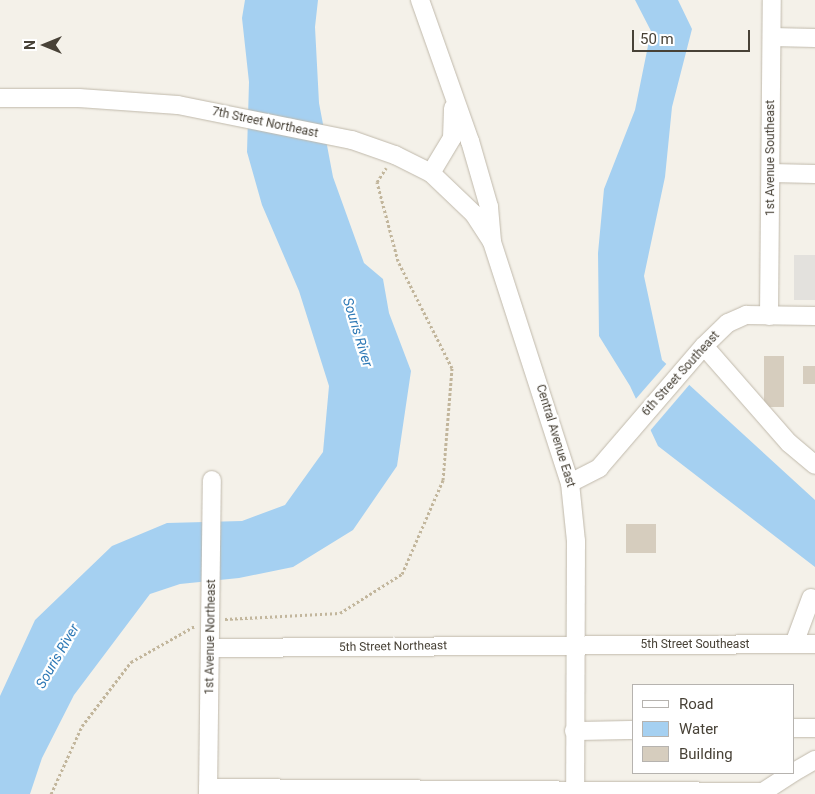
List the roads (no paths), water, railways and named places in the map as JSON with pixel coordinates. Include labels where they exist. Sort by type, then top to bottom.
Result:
[{"type":"street","name":"Central Avenue East","points":[[420,0],[451,93],[470,141],[487,197],[492,242],[570,483],[576,541],[575,792]]},
{"type":"street","name":"1st Avenue Southeast","points":[[769,316],[772,0]]},
{"type":"street","points":[[772,37],[815,38]]},
{"type":"street","name":"Central Avenue East","points":[[430,173],[452,138],[455,120],[451,93]]},
{"type":"street","name":"7th Street Northeast","points":[[0,98],[146,102],[223,114],[352,140],[395,155],[430,173],[474,214],[492,242]]},
{"type":"street","points":[[771,173],[815,174]]},
{"type":"street","name":"6th Street Southeast","points":[[570,483],[599,468],[701,349],[728,323],[746,315],[815,316]]},
{"type":"street","points":[[701,349],[790,443],[815,465]]},
{"type":"street","name":"1st Avenue Northeast","points":[[208,791],[212,480]]},
{"type":"street","points":[[794,644],[811,598]]},
{"type":"street","name":"5th Street Southeast","points":[[575,645],[815,644]]},
{"type":"street","name":"5th Street Northeast","points":[[210,648],[575,645]]},
{"type":"street","points":[[795,728],[815,728]]},
{"type":"street","points":[[574,731],[632,730]]},
{"type":"street","points":[[795,771],[815,760]]},
{"type":"street","points":[[208,791],[761,793],[790,774]]},
{"type":"water","name":"Souris River","points":[[245,0],[318,0],[315,27],[319,103],[333,177],[364,263],[383,279],[389,313],[411,371],[397,466],[353,530],[293,567],[239,578],[180,584],[150,594],[74,695],[42,758],[30,794],[0,794],[0,696],[35,620],[112,546],[167,523],[242,521],[285,505],[323,452],[329,386],[299,291],[262,205],[247,152],[249,82],[242,18]]},
{"type":"water","points":[[635,0],[678,0],[692,29],[672,107],[665,177],[644,276],[662,360],[815,500],[815,567],[658,446],[630,386],[599,336],[598,253],[604,189],[635,110],[651,31]]}]
